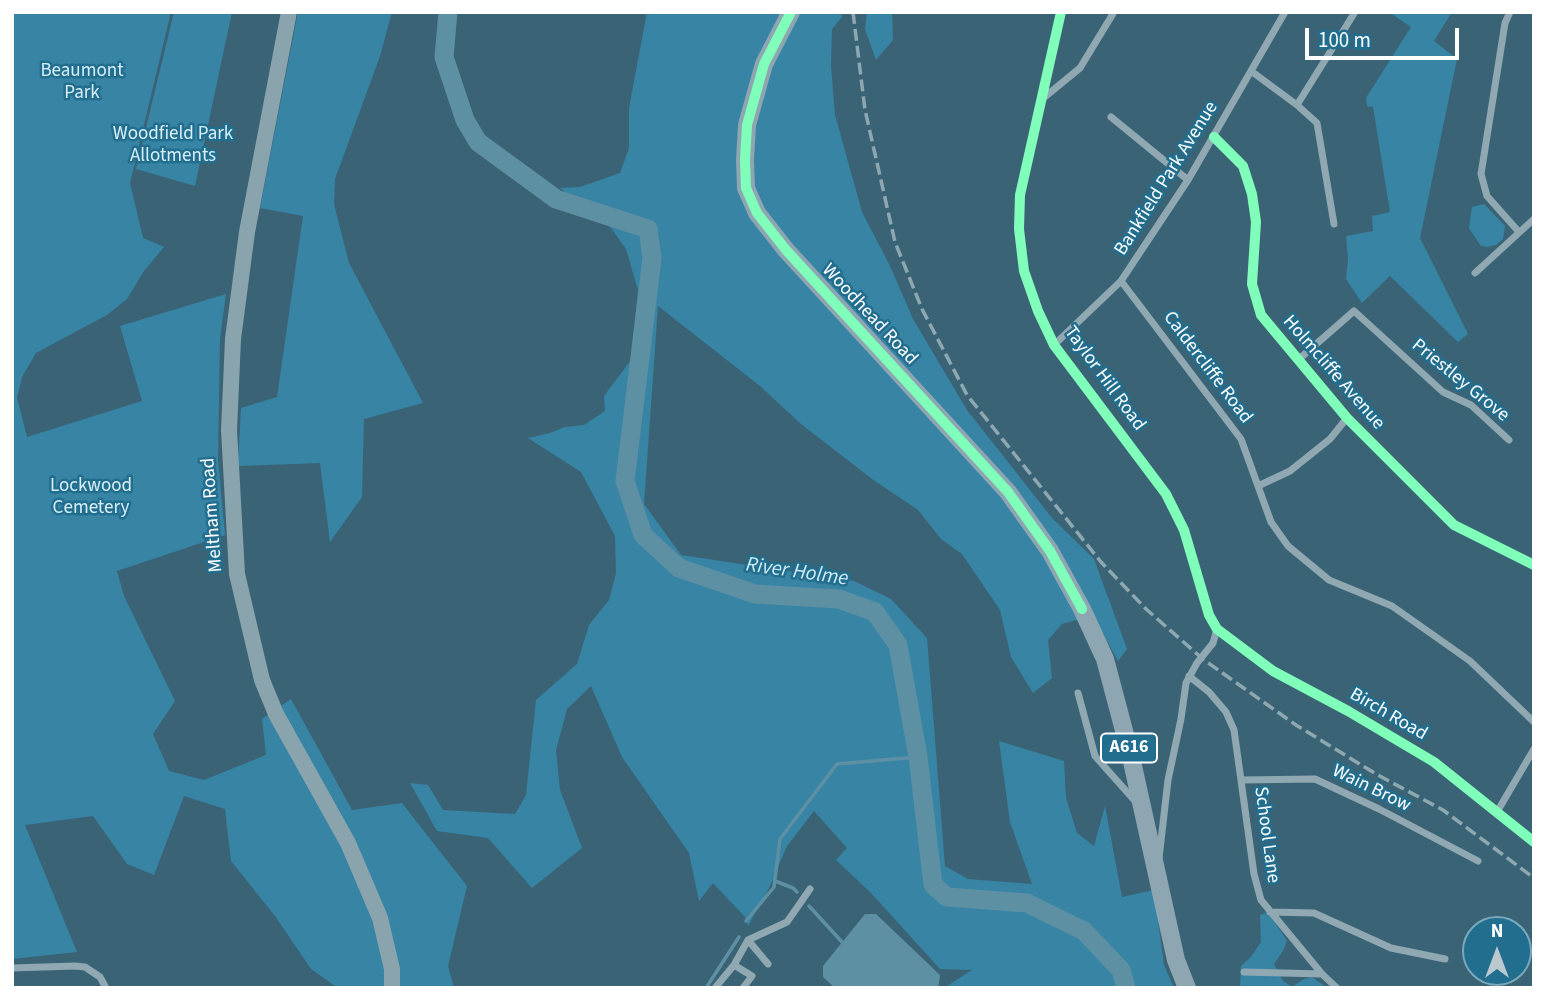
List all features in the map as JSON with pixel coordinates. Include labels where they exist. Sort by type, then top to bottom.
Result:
[{"type":"main road","name":"Meltham Road","points":[[289,12],[247,232],[233,339],[229,430],[237,573],[262,680],[276,714],[348,843],[380,918],[392,969],[392,988]]},
{"type":"main road","name":"Woodhead Road","points":[[791,12],[764,64],[747,125],[746,187],[757,213],[786,250],[1009,492],[1050,551],[1105,659],[1143,809]]},
{"type":"main road","name":"A616","points":[[1143,809],[1177,960],[1187,988]]},
{"type":"street","name":"Taylor Hill Road","points":[[1061,12],[1020,195],[1019,229],[1024,271],[1054,345],[1166,494],[1184,530],[1209,615],[1217,629]]},
{"type":"street","points":[[1041,100],[1080,68],[1114,12]]},
{"type":"street","name":"Bankfield Park Avenue","points":[[1054,345],[1121,281],[1188,180],[1285,12]]},
{"type":"street","points":[[1510,12],[1505,23],[1481,174],[1487,196],[1519,232]]},
{"type":"street","points":[[1297,105],[1353,15],[1343,13]]},
{"type":"street","points":[[1251,71],[1314,119],[1319,128],[1334,224]]},
{"type":"street","points":[[1111,117],[1188,180]]},
{"type":"street","name":"Holmcliffe Avenue","points":[[1214,137],[1243,166],[1252,194],[1256,222],[1252,284],[1261,315],[1347,418],[1454,525],[1534,565]]},
{"type":"street","points":[[1475,273],[1534,219]]},
{"type":"street","name":"Caldercliffe Road","points":[[1121,281],[1241,439],[1271,522],[1288,546],[1329,580],[1392,606],[1471,662],[1534,722]]},
{"type":"street","name":"Priestley Grove","points":[[1298,360],[1354,312],[1443,392],[1471,405],[1508,440]]},
{"type":"street","points":[[1258,486],[1290,471],[1330,439],[1347,418]]},
{"type":"street","points":[[1157,877],[1168,780],[1189,676],[1213,643],[1217,629]]},
{"type":"street","name":"Birch Road","points":[[1217,629],[1273,671],[1434,762],[1534,842]]},
{"type":"street","name":"School Lane","points":[[1189,676],[1209,692],[1226,712],[1234,730],[1257,890],[1270,912],[1337,988]]},
{"type":"street","points":[[1078,693],[1095,756],[1143,809]]},
{"type":"street","points":[[1497,812],[1534,749]]},
{"type":"street","name":"Wain Brow","points":[[1242,780],[1315,779],[1478,861]]},
{"type":"street","points":[[715,988],[734,965],[748,940],[786,922],[810,889]]},
{"type":"street","points":[[1270,912],[1314,913],[1391,948],[1445,959]]},
{"type":"street","points":[[748,940],[768,964]]},
{"type":"street","points":[[12,968],[75,965],[85,967],[100,977],[106,988]]},
{"type":"street","points":[[734,965],[752,976],[743,988]]},
{"type":"street","points":[[1244,972],[1322,974]]},
{"type":"green space","points":[[12,12],[171,12],[130,183],[143,238],[164,247],[144,271],[127,299],[107,315],[36,353],[22,377],[17,398],[27,437],[142,401],[120,326],[226,294],[220,339],[218,460],[225,535],[117,571],[124,596],[175,701],[153,734],[169,771],[204,780],[266,755],[262,719],[291,699],[352,810],[402,803],[467,886],[448,966],[454,988],[338,988],[311,969],[275,916],[231,861],[225,809],[184,796],[154,875],[127,864],[93,816],[25,825],[77,952],[12,959]]},
{"type":"green space","name":"Woodfield Park Allotments","points":[[174,12],[232,12],[195,186],[136,169]]},
{"type":"green space","points":[[298,12],[392,12],[380,56],[335,179],[334,204],[349,263],[423,403],[364,419],[362,497],[330,542],[320,463],[238,466],[241,408],[277,397],[303,216],[260,208]]},
{"type":"green space","points":[[647,12],[841,12],[842,17],[832,29],[831,66],[835,115],[862,212],[913,319],[967,410],[1052,518],[1094,559],[1127,649],[1118,661],[1102,632],[1076,620],[1062,624],[1048,640],[1052,678],[1033,693],[1011,657],[1000,610],[962,554],[941,539],[918,510],[872,479],[801,424],[760,386],[658,306],[644,504],[681,555],[854,581],[891,599],[927,638],[945,866],[968,879],[1032,884],[1010,822],[999,741],[1064,761],[1066,798],[1077,833],[1094,846],[1105,806],[1122,897],[1154,890],[1164,965],[1174,988],[944,988],[972,970],[940,969],[871,893],[836,860],[847,848],[814,811],[787,846],[770,886],[748,926],[745,917],[713,883],[699,901],[689,853],[622,757],[591,686],[567,709],[556,750],[560,790],[582,848],[532,888],[488,838],[437,831],[410,783],[428,785],[443,810],[515,814],[526,795],[536,700],[577,664],[589,625],[609,600],[616,573],[615,536],[581,472],[528,438],[565,427],[584,425],[605,411],[604,396],[631,360],[638,290],[626,249],[611,228],[560,188],[580,187],[620,173],[629,148],[629,108]]},
{"type":"green space","points":[[867,12],[892,12],[893,40],[876,60],[865,29]]},
{"type":"green space","points":[[1389,12],[1452,12],[1434,41],[1457,59],[1420,238],[1468,334],[1458,342],[1390,276],[1362,303],[1346,279],[1346,236],[1373,231],[1372,216],[1390,212],[1373,107],[1367,106],[1366,98],[1411,27]]},
{"type":"green space","points":[[1484,204],[1505,226],[1503,239],[1496,245],[1487,247],[1481,246],[1469,228],[1472,207]]},
{"type":"green space","points":[[1268,912],[1287,941],[1274,964],[1283,981],[1292,987],[1312,977],[1327,988],[1240,988],[1241,966],[1261,942],[1260,915]]},
{"type":"shaded area","points":[[865,914],[876,914],[940,975],[938,988],[835,988],[823,977],[823,966]]},
{"type":"waterway","name":"River Holme","points":[[448,12],[444,57],[465,120],[478,142],[556,199],[648,229],[652,258],[625,481],[643,535],[679,568],[755,594],[839,599],[875,612],[898,645],[918,757],[933,885],[947,897],[1027,903],[1084,931],[1121,970],[1126,988]]},
{"type":"waterway","points":[[746,921],[774,887],[780,839],[837,764],[918,757]]},
{"type":"waterway","points":[[775,881],[797,892]]},
{"type":"waterway","points":[[809,906],[842,942]]},
{"type":"waterway","points":[[706,988],[739,937]]},
{"type":"railway","points":[[853,12],[865,110],[895,242],[922,309],[967,395],[1101,562],[1146,609],[1204,660],[1296,725],[1376,774],[1443,810],[1534,878]]},
{"type":"cycle path","points":[[791,12],[764,64],[747,125],[746,188],[757,213],[786,250],[1008,492],[1050,551],[1082,609]]},
{"type":"cycle path","points":[[1061,12],[1020,195],[1019,229],[1024,271],[1054,345],[1166,494],[1184,530],[1209,615],[1217,629],[1273,671],[1434,762],[1534,842]]},
{"type":"cycle path","points":[[1214,137],[1243,166],[1252,194],[1256,222],[1252,284],[1261,315],[1347,418],[1454,525],[1534,565]]},
{"type":"park label","name":"Beaumont Park","points":[[82,83]]},
{"type":"park label","name":"Lockwood Cemetery","points":[[91,498]]}]
